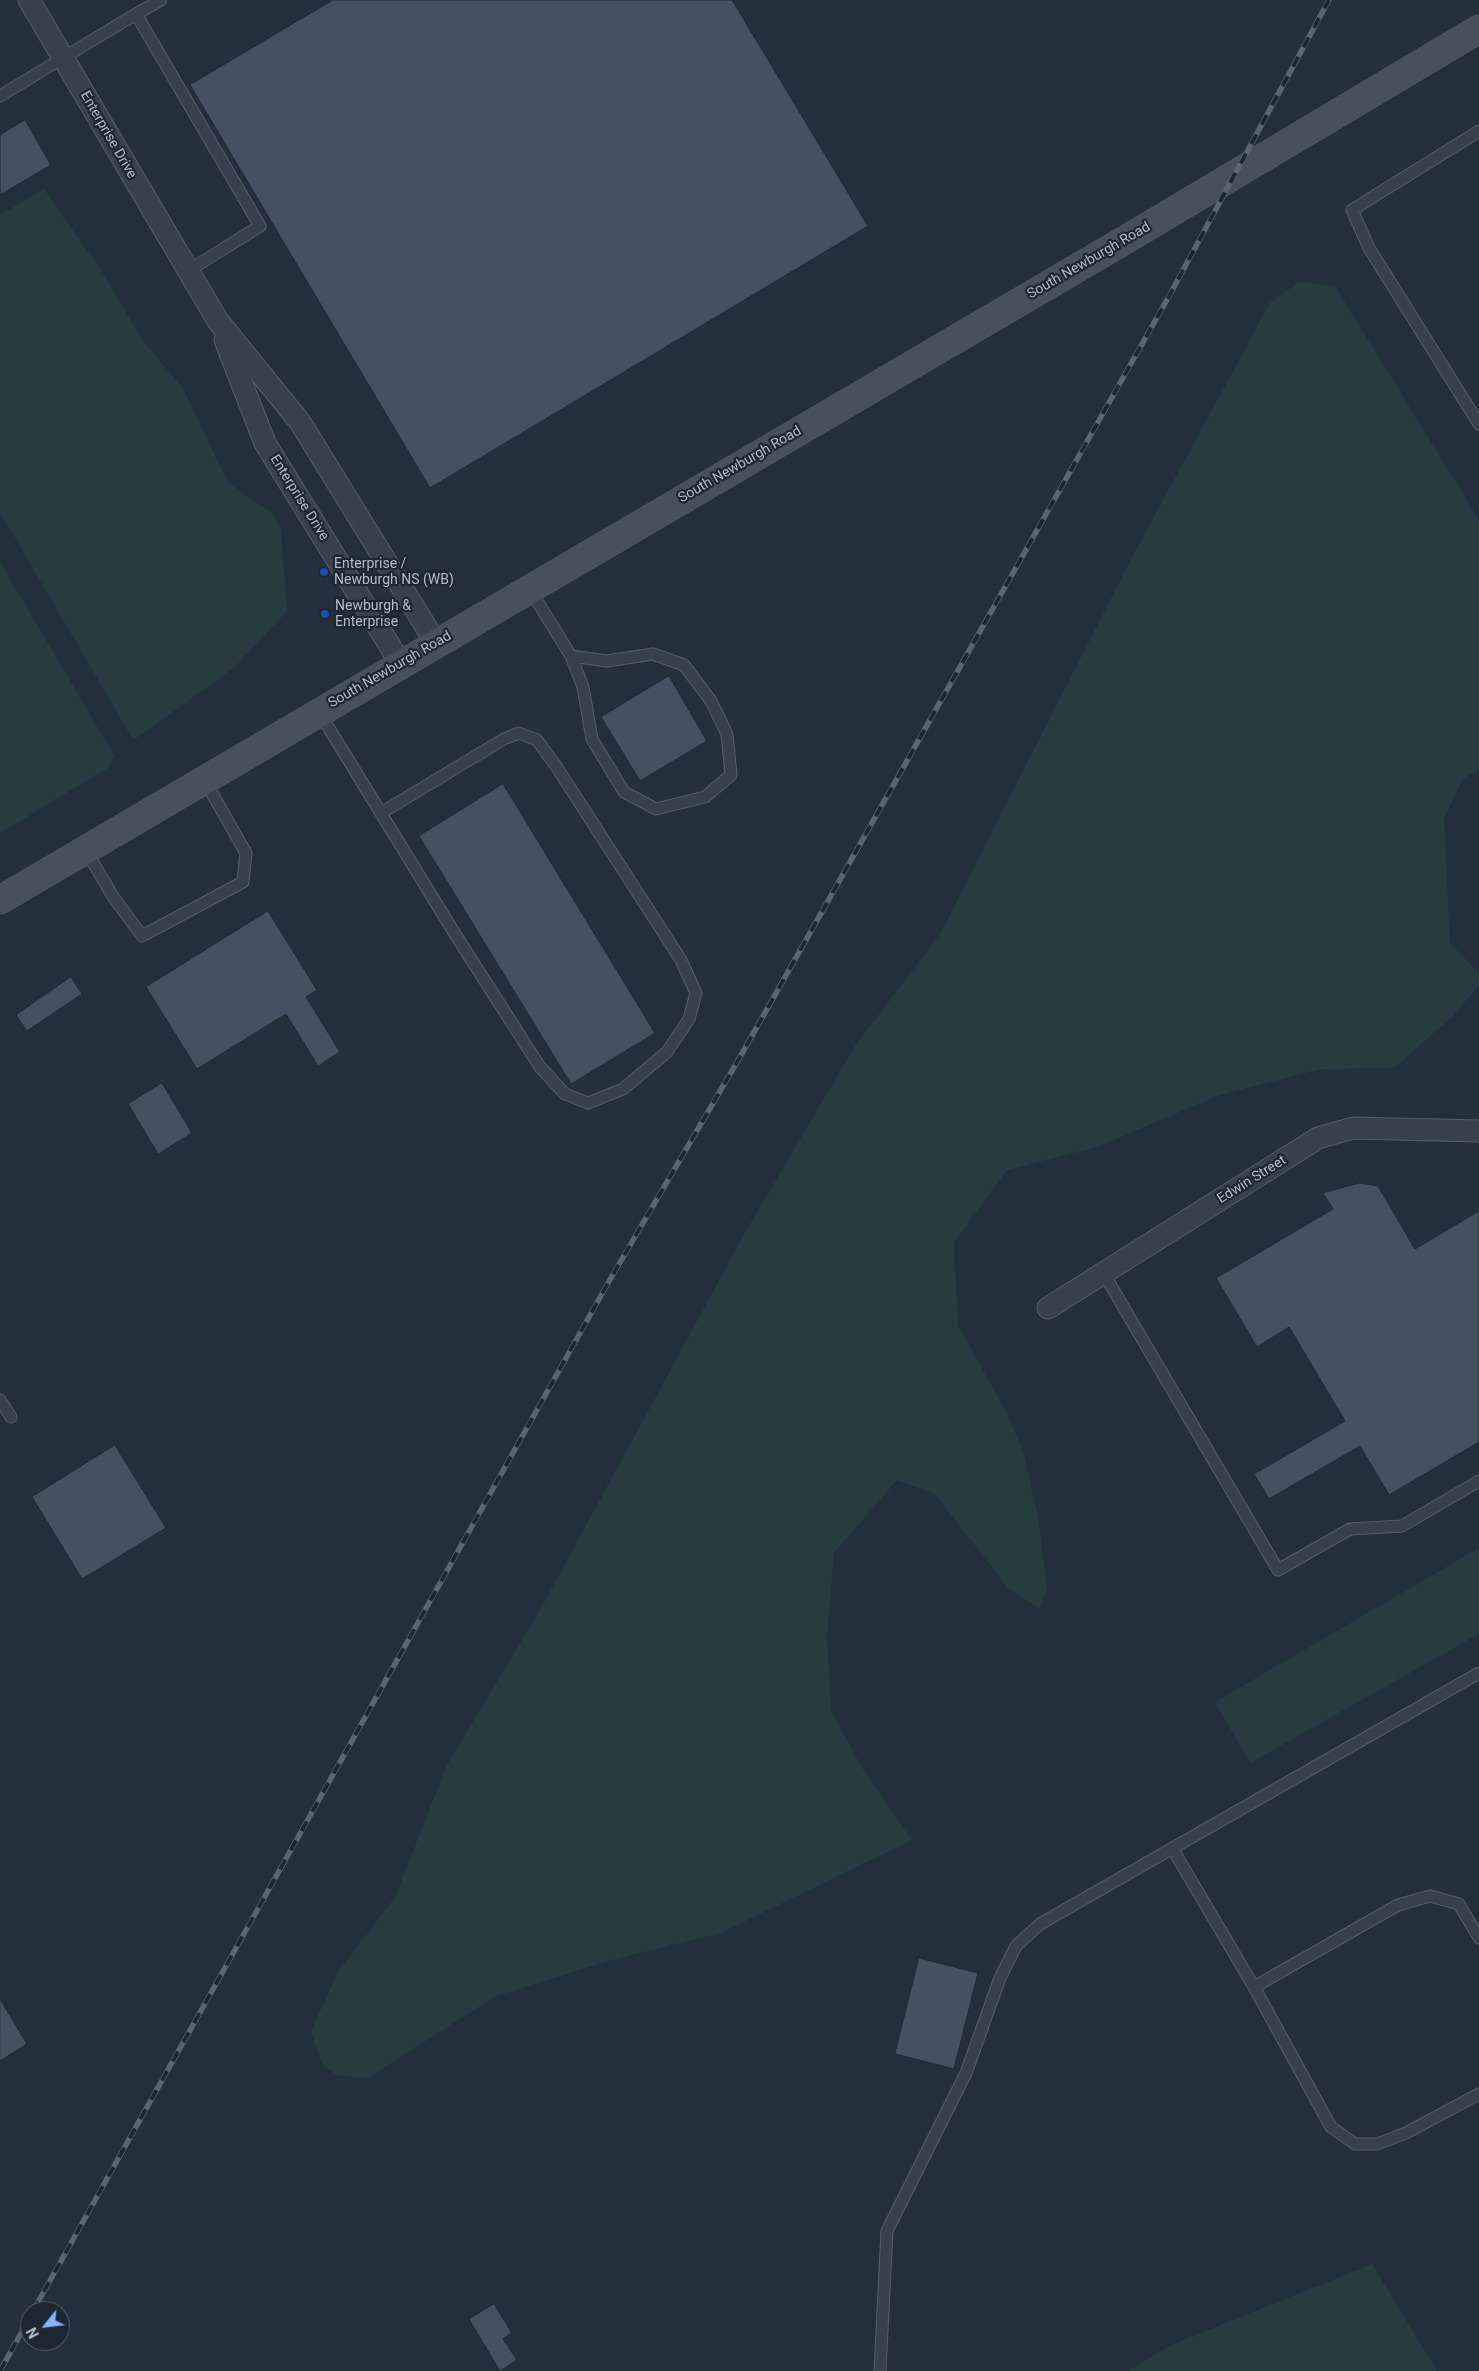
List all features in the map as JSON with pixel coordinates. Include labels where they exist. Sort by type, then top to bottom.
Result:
[{"type":"main road","name":"South Newburgh Road","points":[[0,900],[205,781],[529,588],[1117,245],[1479,29]]},
{"type":"street","name":"Enterprise Drive","points":[[29,0],[218,322],[300,422],[436,644]]},
{"type":"street","name":"Enterprise Drive","points":[[218,322],[265,443],[401,664]]},
{"type":"street","name":"Edwin Street","points":[[1048,1308],[1318,1138],[1354,1128],[1479,1131]]},
{"type":"lane","points":[[0,96],[161,0]]},
{"type":"lane","points":[[136,14],[260,226],[188,271]]},
{"type":"lane","points":[[1479,131],[1352,210],[1370,248],[1479,424]]},
{"type":"lane","points":[[529,588],[571,656],[583,687],[592,739],[624,792],[656,809],[705,797],[731,775],[727,734],[711,701],[684,665],[653,654],[607,661],[571,656]]},
{"type":"lane","points":[[319,712],[455,934],[540,1067],[565,1094],[588,1103],[624,1089],[668,1052],[689,1019],[696,993],[681,960],[556,766],[537,740],[519,733],[504,739],[381,813]]},
{"type":"lane","points":[[85,849],[114,898],[142,936],[243,882],[246,853],[205,781]]},
{"type":"lane","points":[[1104,1274],[1278,1570],[1350,1529],[1402,1526],[1479,1481]]},
{"type":"lane","points":[[0,1400],[11,1417]]},
{"type":"lane","points":[[880,2371],[887,2231],[966,2073],[1000,1978],[1016,1946],[1040,1924],[1479,1673]]},
{"type":"lane","points":[[1172,1848],[1254,1988],[1331,2127],[1355,2144],[1377,2144],[1406,2133],[1479,2094]]},
{"type":"lane","points":[[1254,1988],[1398,1906],[1430,1896],[1460,1904],[1479,1938]]},
{"type":"green space","points":[[44,189],[99,267],[143,341],[184,390],[227,481],[247,497],[272,512],[281,531],[287,611],[235,667],[138,737],[132,738],[0,512],[0,215]]},
{"type":"green space","points":[[1299,282],[1335,286],[1479,520],[1479,770],[1463,779],[1444,818],[1450,943],[1479,973],[1479,985],[1452,1017],[1394,1068],[1321,1069],[1220,1095],[1097,1147],[1007,1170],[954,1243],[958,1325],[1007,1414],[1024,1454],[1038,1518],[1047,1588],[1040,1609],[1008,1588],[935,1494],[897,1480],[834,1553],[827,1636],[831,1711],[865,1773],[912,1840],[721,1933],[619,1958],[496,1996],[368,2078],[335,2075],[321,2062],[311,2031],[337,1974],[395,1897],[447,1765],[540,1610],[746,1231],[855,1046],[940,934],[1130,561],[1270,303]]},
{"type":"green space","points":[[0,562],[114,755],[108,768],[0,833]]},
{"type":"green space","points":[[1479,1548],[1479,1634],[1250,1763],[1215,1702]]},
{"type":"green space","points":[[1372,2264],[1437,2371],[1128,2371],[1171,2345]]},
{"type":"building","points":[[333,0],[732,0],[868,226],[430,488],[190,85]]},
{"type":"building","points":[[25,120],[51,165],[0,195],[0,135]]},
{"type":"building","points":[[669,676],[707,741],[640,781],[601,717]]},
{"type":"building","points":[[503,784],[655,1033],[571,1084],[419,836]]},
{"type":"building","points":[[268,911],[317,990],[306,997],[340,1052],[318,1066],[286,1014],[197,1069],[146,987]]},
{"type":"building","points":[[71,977],[82,994],[27,1031],[16,1015]]},
{"type":"building","points":[[162,1083],[192,1133],[158,1154],[128,1104]]},
{"type":"building","points":[[1360,1183],[1378,1186],[1415,1249],[1479,1211],[1479,1442],[1389,1495],[1360,1446],[1269,1499],[1254,1474],[1345,1421],[1289,1327],[1257,1347],[1216,1278],[1333,1209],[1323,1193]]},
{"type":"building","points":[[115,1445],[166,1528],[82,1579],[32,1497]]},
{"type":"building","points":[[919,1958],[978,1973],[954,2069],[895,2054]]},
{"type":"building","points":[[0,1999],[27,2044],[0,2061]]},
{"type":"building","points":[[494,2304],[512,2333],[503,2339],[517,2360],[500,2371],[469,2319]]},
{"type":"railway","points":[[39,2301],[608,1283],[740,1057],[1168,298],[1329,0]]},
{"type":"railway","points":[[0,2371],[20,2335]]},
{"type":"place","name":"Enterprise / Newburgh NS (WB)","points":[[324,572]]},
{"type":"place","name":"Newburgh & Enterprise","points":[[325,614]]}]
